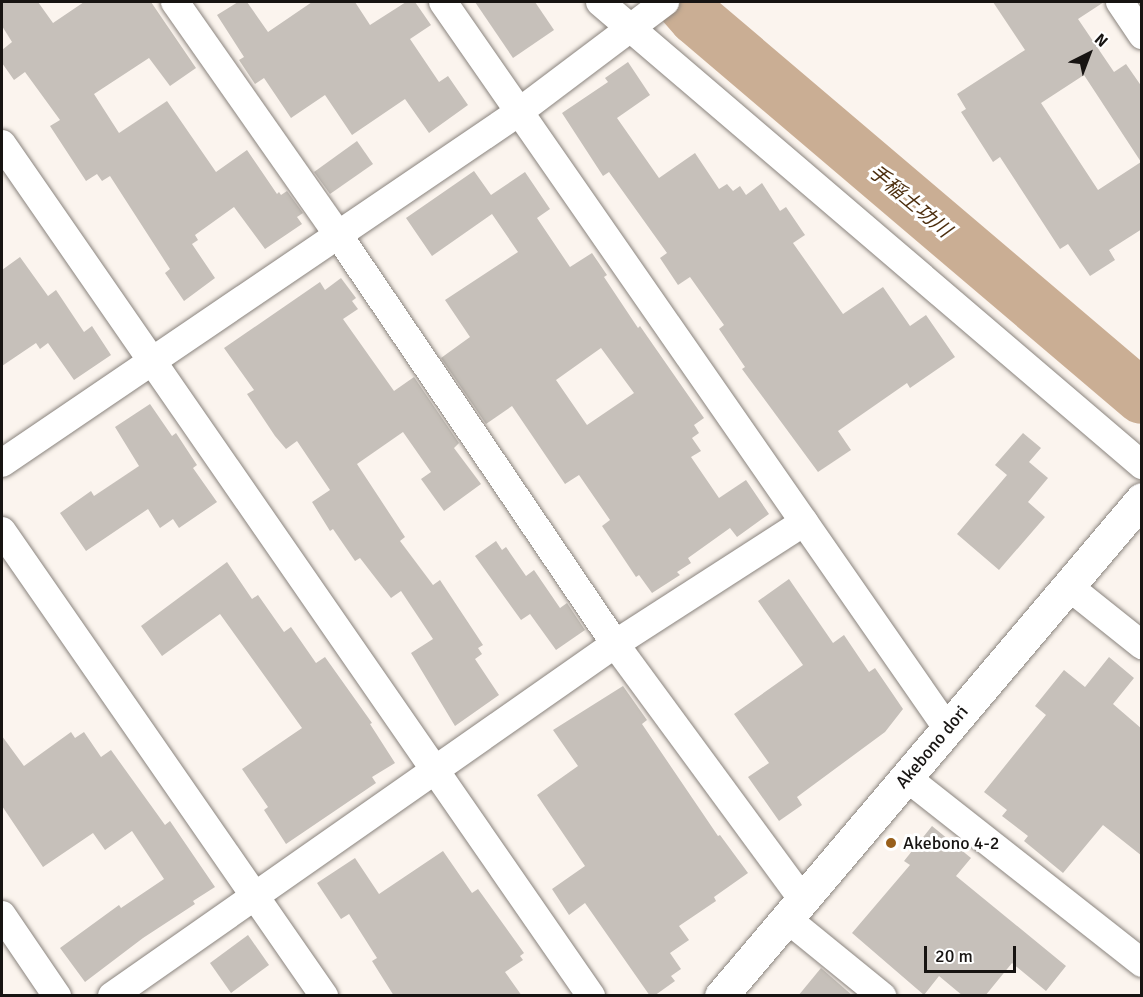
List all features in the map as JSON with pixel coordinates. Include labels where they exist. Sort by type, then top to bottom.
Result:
[{"type":"street","points":[[175,2],[339,236],[794,909],[882,996]]},
{"type":"street","points":[[442,2],[947,728]]},
{"type":"street","points":[[600,2],[649,13],[1142,465]]},
{"type":"street","points":[[1120,2],[1142,35]]},
{"type":"street","points":[[2,463],[519,112],[649,13]]},
{"type":"street","points":[[2,144],[591,996]]},
{"type":"street","name":"Akebono dori","points":[[721,996],[1142,499]]},
{"type":"street","points":[[112,996],[615,644],[804,522]]},
{"type":"street","points":[[2,531],[324,996]]},
{"type":"street","points":[[1068,586],[1142,645]]},
{"type":"street","points":[[907,778],[1142,963]]},
{"type":"street","points":[[2,915],[57,996]]},
{"type":"building","points":[[2,2],[38,2],[53,23],[84,2],[151,2],[196,68],[170,86],[149,58],[94,94],[119,133],[167,101],[216,172],[247,150],[277,194],[279,192],[281,195],[287,191],[303,213],[297,217],[302,224],[265,249],[234,207],[195,235],[198,240],[192,244],[215,278],[184,301],[165,273],[170,269],[110,176],[102,181],[97,174],[86,181],[50,126],[60,120],[25,72],[14,80],[2,63],[2,50],[12,42],[2,26]]},
{"type":"building","points":[[238,2],[247,2],[268,32],[312,2],[355,2],[370,25],[406,2],[415,2],[431,25],[410,39],[439,82],[448,76],[468,105],[429,133],[405,99],[352,135],[325,95],[291,118],[264,78],[255,84],[239,60],[244,57],[217,15]]},
{"type":"building","points":[[475,2],[535,2],[554,30],[513,58]]},
{"type":"building","points":[[993,2],[1104,2],[1078,19],[1114,72],[1126,64],[1142,87],[1142,229],[1109,250],[1115,260],[1090,276],[1068,244],[1060,249],[1000,157],[993,162],[961,112],[966,109],[957,94],[1025,50]],"holes":[[[1084,75],[1141,162],[1098,190],[1041,103]]]},
{"type":"building","points":[[628,62],[650,95],[617,118],[659,178],[695,153],[719,189],[727,184],[733,191],[740,186],[746,195],[762,183],[780,211],[786,207],[805,235],[793,243],[843,314],[883,287],[910,326],[926,315],[955,357],[910,388],[907,383],[838,431],[851,450],[818,472],[742,369],[745,367],[719,329],[724,325],[690,277],[678,285],[660,258],[667,253],[609,172],[603,176],[562,113],[608,82],[605,78]]},
{"type":"building","points":[[357,141],[373,164],[330,194],[314,172]]},
{"type":"building","points":[[474,171],[491,195],[525,172],[550,209],[537,218],[570,267],[592,253],[607,275],[604,277],[638,328],[640,326],[704,418],[694,425],[699,433],[692,438],[701,451],[691,457],[719,498],[746,480],[769,514],[737,537],[730,528],[688,558],[691,563],[677,572],[680,575],[652,593],[639,575],[636,577],[602,526],[610,520],[579,475],[565,484],[512,406],[486,424],[441,358],[470,337],[445,300],[518,252],[492,214],[432,256],[406,218]],"holes":[[[601,348],[634,393],[587,425],[556,380]]]},
{"type":"building","points":[[20,257],[48,296],[56,290],[84,332],[92,326],[111,355],[74,380],[48,343],[40,349],[36,343],[2,366],[2,270]]},
{"type":"building","points":[[341,278],[356,298],[352,301],[358,309],[343,319],[394,391],[414,377],[459,443],[454,448],[481,484],[444,511],[421,479],[431,472],[403,432],[357,464],[405,537],[400,541],[433,585],[440,580],[483,645],[478,648],[482,654],[475,659],[499,695],[455,726],[411,653],[433,639],[401,591],[391,598],[360,558],[355,561],[333,529],[330,531],[312,502],[330,490],[297,441],[286,449],[275,436],[247,394],[254,390],[224,348],[320,282],[325,290]]},
{"type":"building","points":[[150,404],[172,436],[176,433],[197,465],[193,468],[217,502],[179,528],[173,519],[160,528],[148,509],[86,551],[60,513],[91,491],[94,496],[139,466],[115,427]]},
{"type":"building","points":[[1023,433],[1041,448],[1029,462],[1048,478],[1028,502],[1045,517],[999,570],[957,534],[1007,475],[995,465]]},
{"type":"building","points":[[496,541],[502,550],[506,547],[526,576],[534,570],[560,608],[567,603],[585,630],[556,650],[530,614],[521,620],[475,556]]},
{"type":"building","points":[[227,562],[252,599],[258,595],[284,632],[291,627],[316,663],[325,657],[372,723],[370,724],[395,763],[372,777],[376,783],[286,844],[264,810],[268,807],[242,769],[302,728],[220,614],[162,656],[141,626]]},
{"type":"building","points":[[789,579],[833,643],[844,635],[869,672],[875,668],[903,709],[885,732],[797,797],[802,805],[779,821],[748,777],[769,763],[734,714],[803,665],[758,601]]},
{"type":"building","points":[[1109,657],[1134,678],[1113,704],[1142,729],[1142,856],[1103,825],[1063,873],[1024,841],[1028,836],[1002,816],[1007,810],[984,792],[1046,715],[1035,706],[1064,670],[1085,687]]},
{"type":"building","points":[[623,686],[647,720],[642,724],[718,836],[720,835],[748,873],[714,897],[716,901],[679,926],[689,940],[670,953],[681,969],[671,976],[675,981],[654,996],[650,996],[585,903],[569,915],[552,889],[585,866],[537,795],[578,766],[553,730]]},
{"type":"building","points":[[71,732],[75,738],[84,732],[101,757],[111,750],[165,825],[170,821],[215,887],[193,901],[195,904],[143,938],[85,982],[60,948],[119,905],[121,908],[164,879],[132,831],[105,850],[93,833],[43,867],[2,806],[2,736],[24,766]]},
{"type":"building","points":[[932,826],[971,858],[956,876],[1066,966],[1046,991],[1012,963],[985,996],[963,996],[939,976],[924,995],[852,933],[910,865],[904,861]]},
{"type":"building","points":[[443,851],[472,893],[478,889],[524,953],[520,956],[523,960],[505,972],[522,996],[394,996],[372,961],[377,958],[349,914],[341,919],[317,883],[355,858],[379,894]]},
{"type":"building","points":[[248,935],[269,965],[231,993],[210,963]]},
{"type":"building","points":[[821,968],[853,996],[798,996]]},
{"type":"waterway","name":"手稲土功川","points":[[682,2],[696,18],[1142,397]]},
{"type":"place","name":"Akebono 4-2","points":[[891,843]]}]
